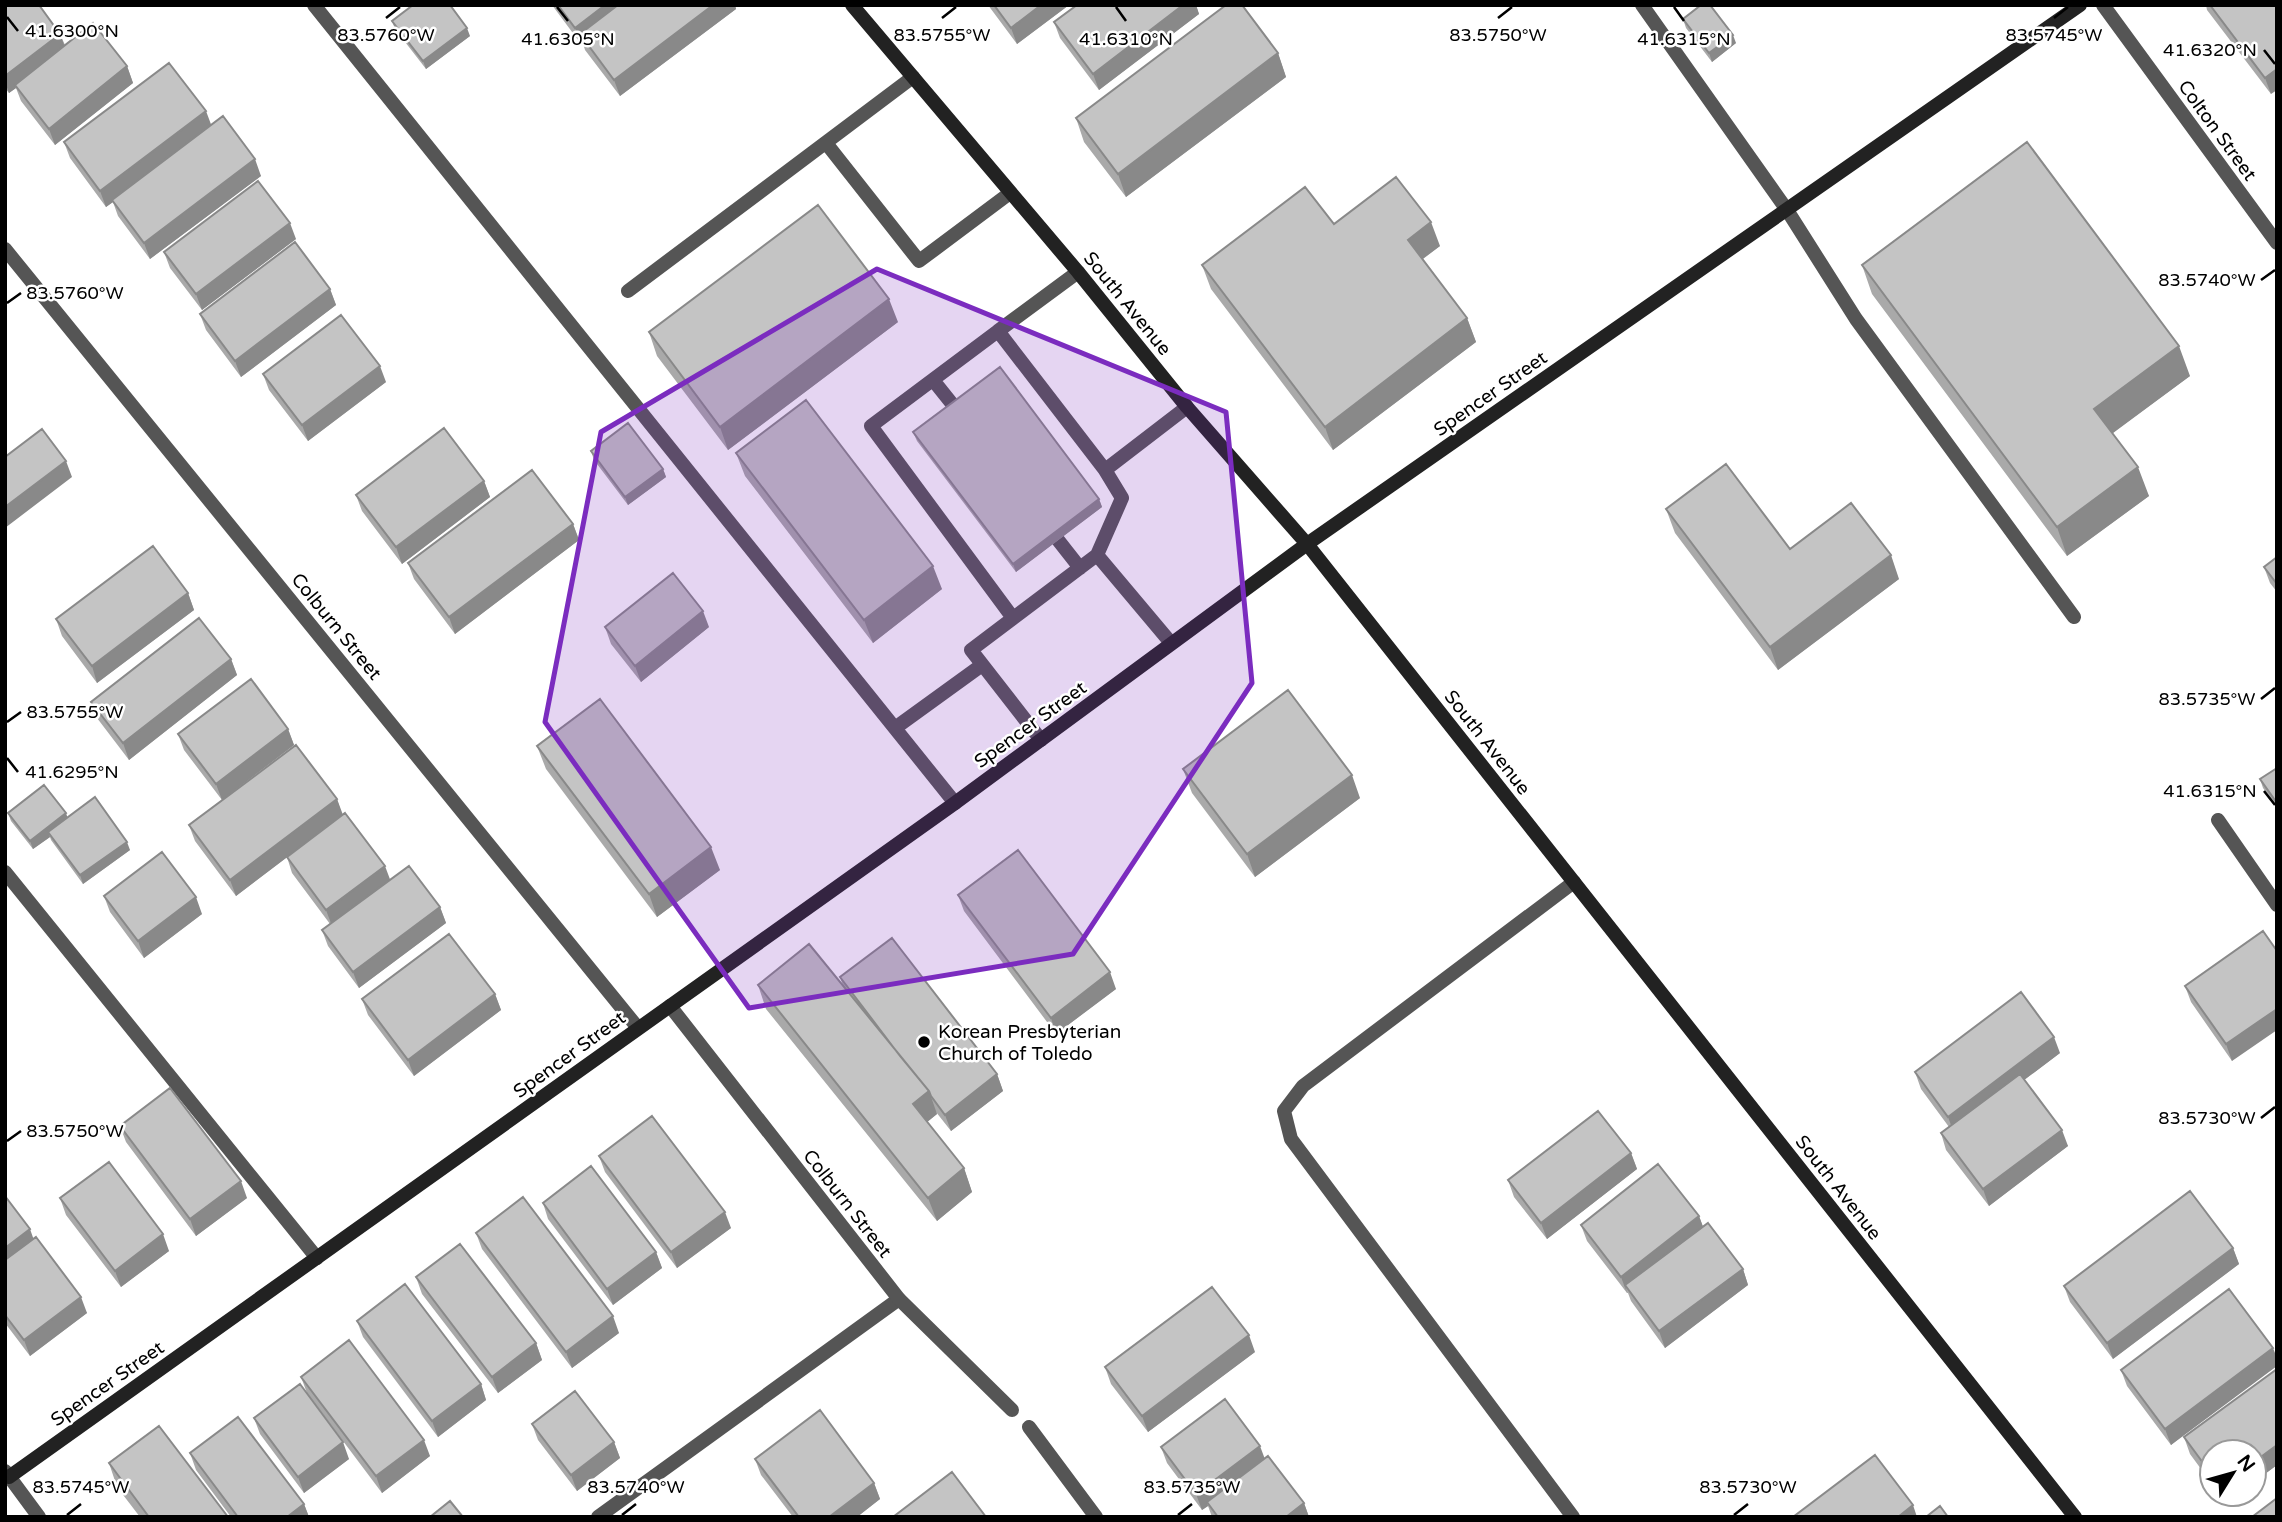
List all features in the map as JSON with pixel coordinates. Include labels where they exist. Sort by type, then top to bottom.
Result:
[{"type":"street","points":[[314,5],[955,803]]},
{"type":"street","name":"South Avenue","points":[[852,5],[1078,272],[1187,407],[1307,544],[2075,1517]]},
{"type":"street","points":[[1642,5],[1787,210],[1856,319],[2074,617]]},
{"type":"street","name":"Spencer Street","points":[[7,1475],[317,1258],[955,803],[1307,544],[2080,5]]},
{"type":"street","name":"Colton Street","points":[[2103,5],[2277,243]]},
{"type":"street","points":[[628,291],[913,77]]},
{"type":"street","points":[[826,143],[919,261],[1010,193]]},
{"type":"street","name":"Colburn Street","points":[[5,249],[638,1028]]},
{"type":"street","points":[[1013,618],[871,426],[1078,272]]},
{"type":"street","points":[[998,331],[1105,470],[1122,498],[1097,555],[971,650],[1041,740]]},
{"type":"street","points":[[933,380],[957,410]]},
{"type":"street","points":[[1105,470],[1187,407]]},
{"type":"street","points":[[1058,540],[1080,568]]},
{"type":"street","points":[[1097,555],[1171,643]]},
{"type":"street","points":[[895,728],[982,665]]},
{"type":"street","points":[[2218,820],[2277,905]]},
{"type":"street","points":[[5,872],[317,1258]]},
{"type":"street","points":[[1573,1517],[1291,1139],[1284,1111],[1303,1086],[1574,882]]},
{"type":"street","name":"Colburn Street","points":[[670,1006],[900,1300],[1012,1410]]},
{"type":"street","points":[[599,1516],[900,1300]]},
{"type":"street","points":[[1029,1427],[1096,1517]]},
{"type":"street","points":[[7,1475],[39,1517]]},
{"type":"highlighted area","points":[[877,269],[1226,412],[1252,683],[1073,954],[749,1008],[545,722],[601,432]]},
{"type":"building","points":[[5,5],[39,5],[60,34],[5,76]]},
{"type":"building","points":[[413,5],[450,5],[467,28],[423,61],[392,21]]},
{"type":"building","points":[[558,5],[605,5],[575,28]]},
{"type":"building","points":[[618,5],[713,5],[614,80],[580,34]]},
{"type":"building","points":[[994,5],[1041,5],[1011,28]]},
{"type":"building","points":[[1077,5],[1183,5],[1093,74],[1054,22]]},
{"type":"building","points":[[1226,5],[1242,5],[1278,53],[1118,174],[1076,118]]},
{"type":"building","points":[[1701,5],[1710,5],[1733,35],[1709,53],[1683,19]]},
{"type":"building","points":[[2210,5],[2277,5],[2277,69],[2265,78]]},
{"type":"building","points":[[93,23],[127,66],[49,129],[15,85]]},
{"type":"building","points":[[169,63],[206,111],[100,191],[64,142]]},
{"type":"building","points":[[223,116],[255,159],[144,243],[112,200]]},
{"type":"building","points":[[2027,142],[2179,346],[2094,409],[2138,467],[2057,527],[1862,265]]},
{"type":"building","points":[[1396,177],[1431,222],[1408,240],[1467,318],[1325,427],[1202,265],[1305,187],[1334,224]]},
{"type":"building","points":[[258,181],[290,223],[196,294],[164,252]]},
{"type":"building","points":[[818,205],[889,299],[720,427],[649,332]]},
{"type":"building","points":[[295,242],[330,289],[235,361],[200,314]]},
{"type":"building","points":[[341,315],[380,366],[302,425],[263,374]]},
{"type":"building","points":[[1000,367],[1099,499],[1013,564],[913,432]]},
{"type":"building","points":[[806,400],[933,566],[864,620],[736,453]]},
{"type":"building","points":[[628,423],[663,469],[625,497],[591,451]]},
{"type":"building","points":[[444,428],[484,481],[396,547],[356,495]]},
{"type":"building","points":[[42,429],[66,461],[5,507],[5,457]]},
{"type":"building","points":[[1726,464],[1790,549],[1851,503],[1891,555],[1770,647],[1666,509]]},
{"type":"building","points":[[532,470],[573,524],[449,617],[408,563]]},
{"type":"building","points":[[153,546],[188,593],[92,666],[56,619]]},
{"type":"building","points":[[2277,557],[2277,584],[2264,567]]},
{"type":"building","points":[[673,573],[703,611],[635,666],[605,627]]},
{"type":"building","points":[[199,618],[231,659],[123,743],[91,702]]},
{"type":"building","points":[[251,679],[288,729],[216,784],[178,734]]},
{"type":"building","points":[[1288,690],[1352,775],[1247,854],[1183,769]]},
{"type":"building","points":[[600,699],[711,847],[649,894],[537,746]]},
{"type":"building","points":[[296,745],[337,799],[230,880],[189,825]]},
{"type":"building","points":[[2277,768],[2277,803],[2260,779]]},
{"type":"building","points":[[44,785],[66,813],[30,841],[8,813]]},
{"type":"building","points":[[95,797],[127,842],[80,875],[48,832]]},
{"type":"building","points":[[345,813],[385,866],[326,910],[287,857]]},
{"type":"building","points":[[1018,850],[1110,972],[1051,1018],[958,895]]},
{"type":"building","points":[[162,852],[196,897],[138,941],[104,896]]},
{"type":"building","points":[[409,866],[440,907],[353,972],[322,930]]},
{"type":"building","points":[[2263,931],[2277,951],[2277,1009],[2226,1044],[2185,986]]},
{"type":"building","points":[[449,934],[495,994],[408,1060],[362,999]]},
{"type":"building","name":"Korean Presbyterian Church of Toledo","points":[[892,938],[997,1074],[945,1115],[840,977]]},
{"type":"building","points":[[809,944],[929,1091],[913,1104],[964,1168],[928,1198],[758,985]]},
{"type":"building","points":[[2021,992],[2054,1037],[1948,1117],[1915,1072]]},
{"type":"building","points":[[2020,1074],[2062,1130],[1983,1189],[1941,1133]]},
{"type":"building","points":[[170,1088],[241,1181],[190,1219],[120,1126]]},
{"type":"building","points":[[1598,1111],[1631,1153],[1541,1223],[1508,1180]]},
{"type":"building","points":[[652,1116],[725,1212],[671,1252],[599,1156]]},
{"type":"building","points":[[109,1162],[163,1234],[115,1271],[60,1198]]},
{"type":"building","points":[[1658,1164],[1699,1216],[1621,1277],[1581,1225]]},
{"type":"building","points":[[591,1166],[656,1252],[607,1289],[543,1203]]},
{"type":"building","points":[[2190,1191],[2233,1248],[2107,1343],[2064,1286]]},
{"type":"building","points":[[5,1196],[30,1229],[5,1248]]},
{"type":"building","points":[[523,1197],[613,1316],[566,1352],[476,1233]]},
{"type":"building","points":[[1708,1223],[1743,1269],[1659,1331],[1625,1285]]},
{"type":"building","points":[[36,1237],[81,1297],[24,1340],[5,1315],[5,1260]]},
{"type":"building","points":[[460,1244],[536,1343],[492,1377],[416,1277]]},
{"type":"building","points":[[405,1284],[481,1384],[432,1421],[357,1321]]},
{"type":"building","points":[[1212,1287],[1249,1335],[1142,1416],[1105,1367]]},
{"type":"building","points":[[2229,1289],[2273,1348],[2165,1429],[2121,1370]]},
{"type":"building","points":[[349,1340],[424,1440],[376,1476],[301,1377]]},
{"type":"building","points":[[2277,1369],[2277,1445],[2268,1452],[2268,1438],[2198,1438],[2198,1456],[2184,1437]]},
{"type":"building","points":[[300,1384],[343,1442],[298,1477],[254,1418]]},
{"type":"building","points":[[575,1391],[614,1442],[571,1475],[532,1424]]},
{"type":"building","points":[[1225,1399],[1260,1446],[1196,1494],[1161,1447]]},
{"type":"building","points":[[820,1410],[874,1483],[829,1517],[799,1517],[755,1459]]},
{"type":"building","points":[[238,1417],[304,1504],[287,1517],[238,1517],[190,1453]]},
{"type":"building","points":[[159,1426],[228,1517],[149,1517],[109,1463]]},
{"type":"building","points":[[1875,1455],[1913,1505],[1898,1517],[1793,1517]]},
{"type":"building","points":[[1268,1456],[1304,1503],[1286,1517],[1218,1517],[1207,1502]]},
{"type":"building","points":[[952,1472],[986,1517],[893,1517]]},
{"type":"building","points":[[2277,1498],[2277,1517],[2252,1517],[2268,1508],[2268,1505]]},
{"type":"building","points":[[450,1501],[463,1517],[430,1517]]},
{"type":"building","points":[[1940,1506],[1948,1517],[1926,1517]]},
{"type":"place","name":"Korean Presbyterian Church of Toledo","points":[[924,1042]]}]
